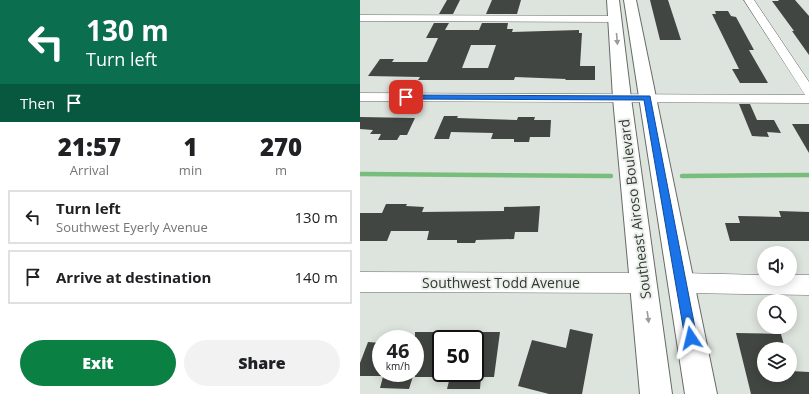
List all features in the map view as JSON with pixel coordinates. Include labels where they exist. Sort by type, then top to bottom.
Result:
[{"type":"main road","name":"Southeast Airoso Boulevard","points":[[613,0],[622,98],[656,394]]},
{"type":"main road","name":"Southeast Airoso Boulevard","points":[[630,0],[701,394]]},
{"type":"street","points":[[749,0],[809,92]]},
{"type":"street","points":[[360,18],[615,19]]},
{"type":"street","points":[[360,97],[648,97],[809,99]]},
{"type":"street","name":"Southwest Todd Avenue","points":[[360,282],[643,283]]},
{"type":"street","points":[[681,283],[809,285]]},
{"type":"building","points":[[447,0],[460,0],[453,14],[439,14]]},
{"type":"building","points":[[492,0],[521,0],[517,14],[486,14]]},
{"type":"building","points":[[650,0],[668,0],[681,40],[660,40]]},
{"type":"building","points":[[778,0],[795,0],[809,16],[809,55],[772,1],[779,1]]},
{"type":"building","points":[[715,11],[728,11],[731,16],[736,17],[754,50],[749,50],[768,83],[740,83],[732,69],[739,69],[712,14],[716,14]]},
{"type":"building","points":[[434,23],[449,23],[445,30],[479,30],[482,23],[508,23],[507,29],[513,29],[512,32],[579,30],[579,33],[582,33],[580,66],[595,66],[595,80],[515,77],[514,80],[418,80],[420,77],[368,76],[380,59],[394,59],[392,62],[427,62],[438,38],[426,38]],"holes":[[[471,45],[496,45],[488,68],[462,68]]]},
{"type":"building","points":[[739,104],[750,104],[757,120],[774,120],[781,133],[767,132],[769,137],[752,136]]},
{"type":"building","points":[[444,116],[458,116],[457,118],[517,120],[518,117],[535,117],[534,120],[551,120],[550,137],[530,137],[529,142],[514,142],[514,139],[491,139],[493,133],[451,132],[449,139],[434,139]]},
{"type":"building","points":[[360,117],[415,118],[407,135],[400,135],[397,140],[378,140],[381,134],[370,134],[373,130],[360,129]]},
{"type":"building","points":[[792,124],[809,124],[809,153]]},
{"type":"building","points":[[386,204],[407,204],[406,206],[424,207],[422,212],[504,211],[504,207],[540,206],[538,232],[515,232],[514,239],[476,240],[475,243],[457,243],[457,240],[427,240],[429,231],[391,231],[387,241],[360,241],[360,213],[382,213]]},
{"type":"building","points":[[779,211],[809,212],[809,241],[730,241],[725,223],[740,223],[738,216],[781,217]]},
{"type":"building","points":[[570,329],[593,334],[582,394],[549,394],[518,386],[532,340],[566,348]]},
{"type":"building","points":[[424,332],[432,332],[432,377],[424,377]]},
{"type":"building","points":[[484,332],[500,332],[494,377],[484,377]]},
{"type":"building","points":[[736,333],[781,334],[783,342],[757,342],[757,382],[797,382],[797,371],[809,372],[809,394],[751,394]]},
{"type":"building","points":[[368,342],[372,342],[372,376],[360,376],[360,363]]},
{"type":"building","points":[[382,382],[411,382],[409,389],[380,388]]},
{"type":"building","points":[[449,382],[481,382],[480,389],[447,389]]},
{"type":"waterway","points":[[360,174],[611,176]]},
{"type":"waterway","points":[[682,176],[809,175]]},
{"type":"route","points":[[406,97],[648,97],[691,338]]}]
